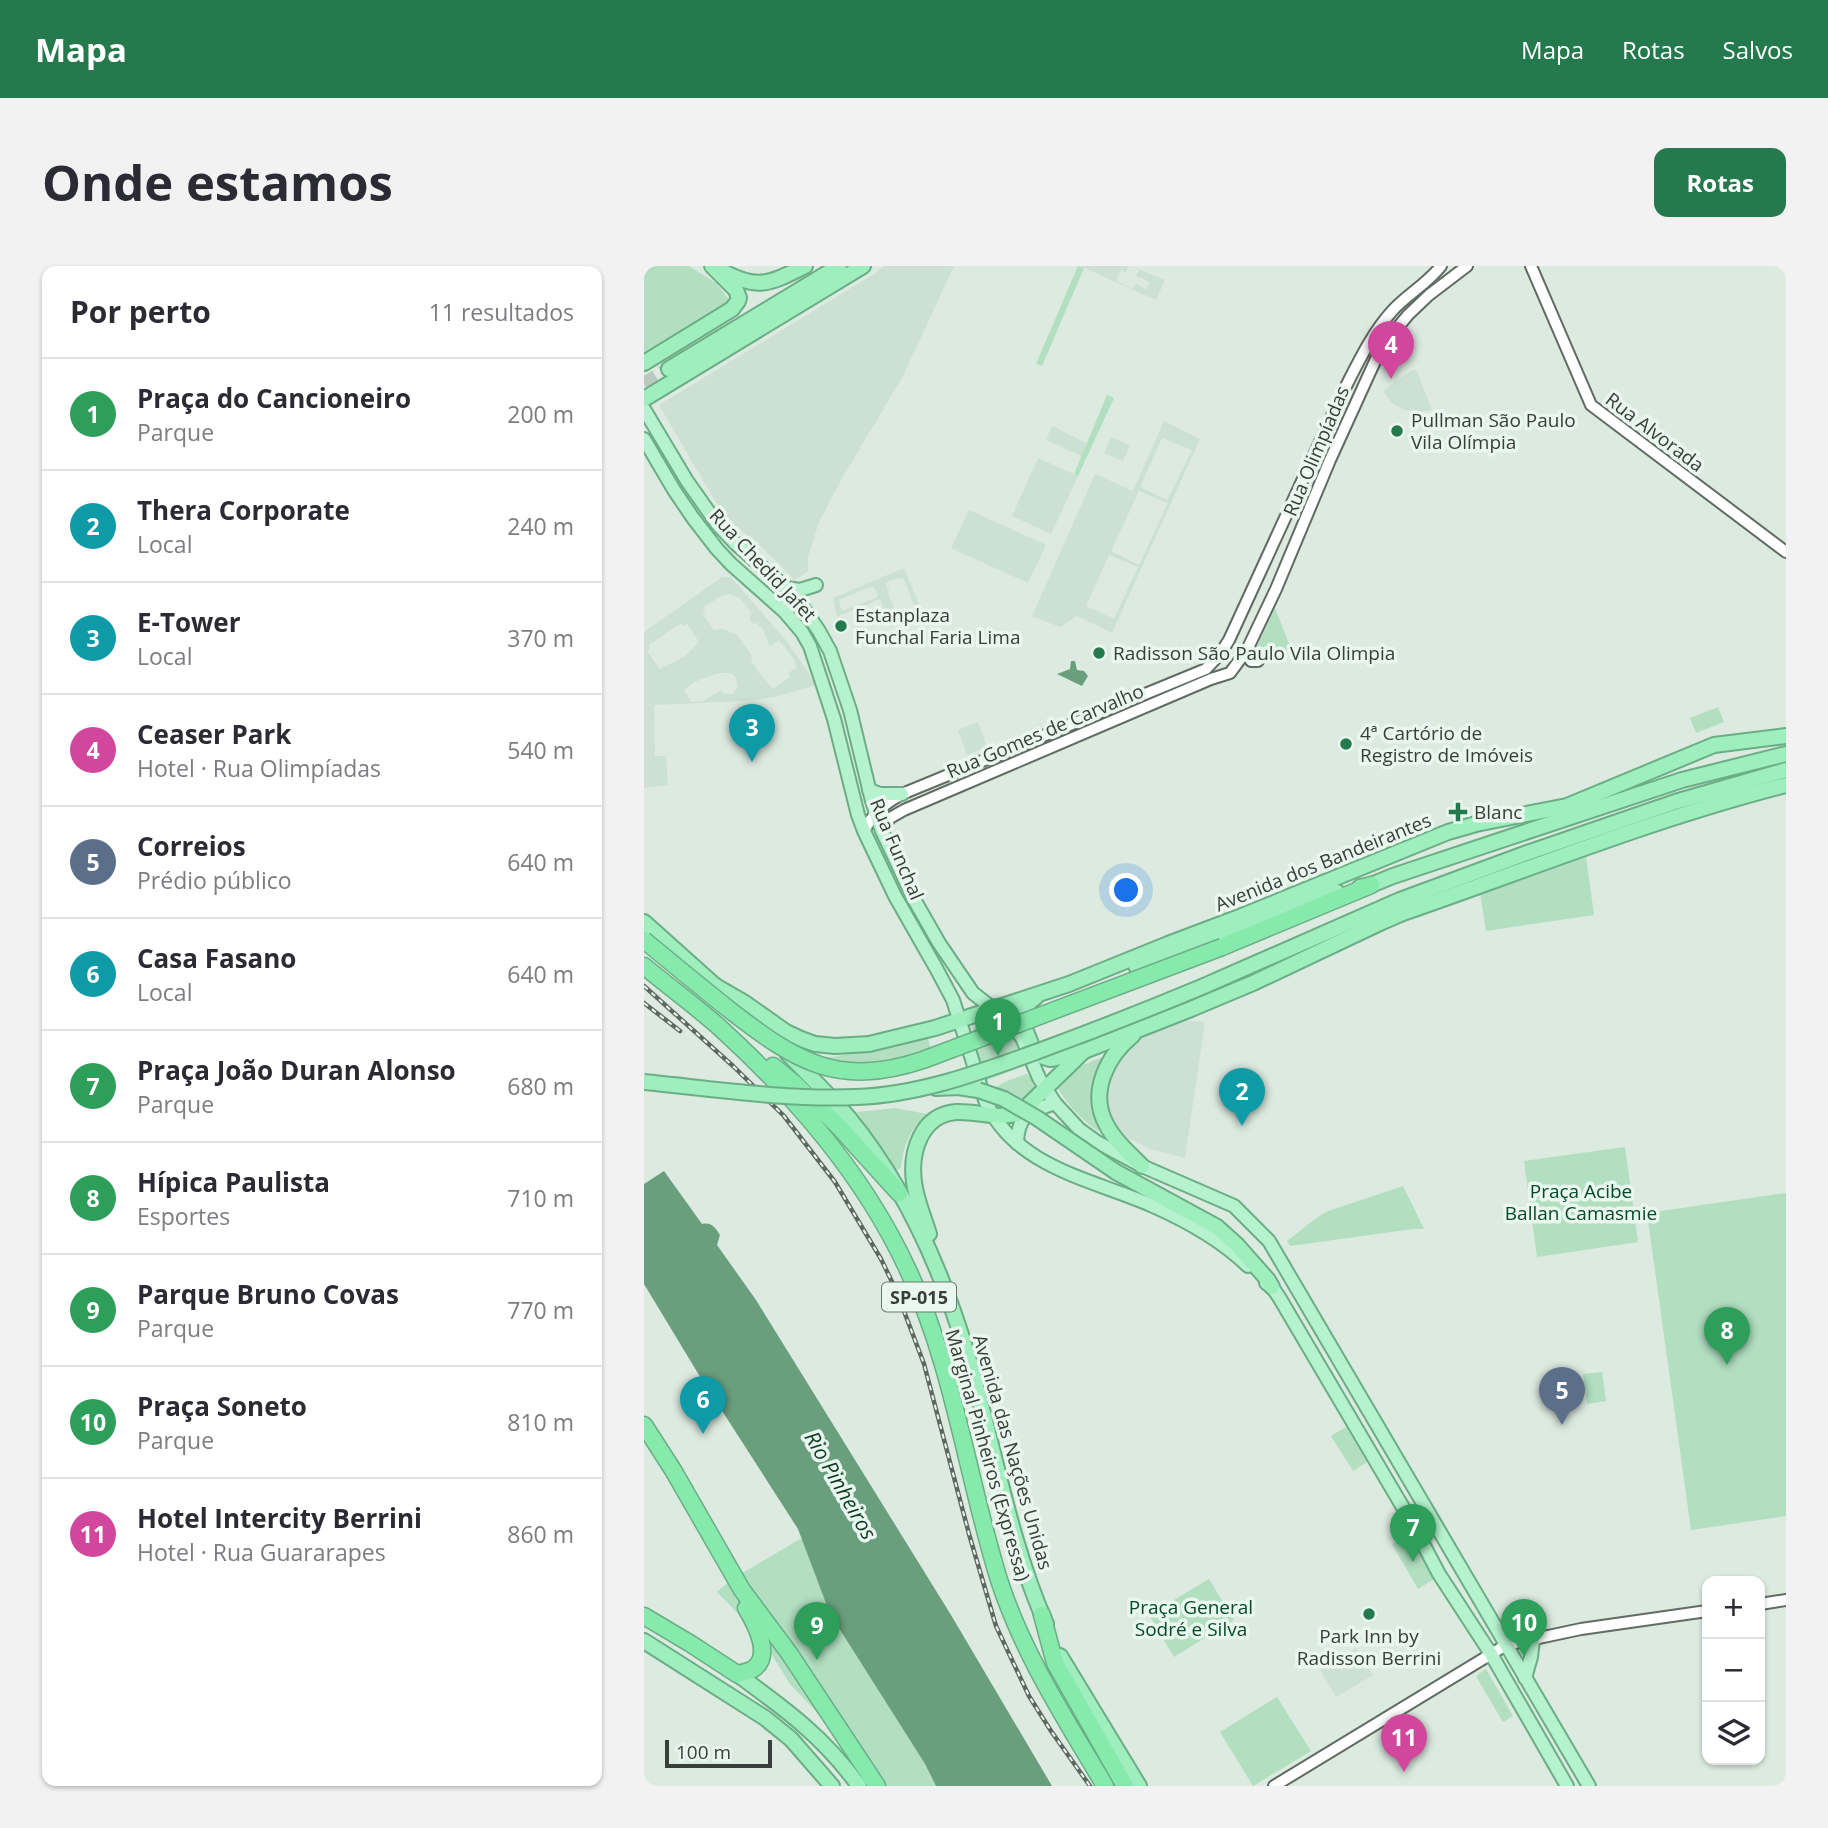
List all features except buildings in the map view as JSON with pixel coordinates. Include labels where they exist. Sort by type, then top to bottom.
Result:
[{"type":"highway","points":[[712,266],[753,283],[770,283],[805,266]]},
{"type":"highway","points":[[644,363],[736,305],[739,298],[736,290],[712,266]]},
{"type":"highway","points":[[822,266],[666,366],[839,266]]},
{"type":"highway","points":[[644,399],[863,266]]},
{"type":"highway","name":"Avenida dos Bandeirantes","points":[[714,985],[801,1040],[835,1046],[869,1044],[960,1020],[1039,995],[1448,832],[1486,821],[1567,806],[1714,745],[1786,736]]},
{"type":"highway","name":"Avenida dos Bandeirantes","points":[[1069,984],[1110,975],[1302,903],[1343,890],[1371,885],[1682,780],[1786,754]]},
{"type":"highway","points":[[918,1089],[990,1068],[1116,1022],[1391,904],[1489,867],[1675,802],[1786,770]]},
{"type":"highway","points":[[1039,995],[1028,1003],[1022,1018],[1034,1051],[1049,1059],[1084,1051],[1252,984],[1381,922],[1591,846],[1786,785]]},
{"type":"highway","points":[[644,940],[777,1045],[811,1063],[857,1072],[901,1068],[923,1060],[1222,947],[1371,885]]},
{"type":"highway","name":"Avenida das Nações Unidas","points":[[644,922],[768,1034],[831,1098],[862,1136],[899,1193],[940,1276],[967,1354],[1013,1534],[1042,1615],[1061,1659],[1139,1786]]},
{"type":"highway","points":[[1211,983],[1265,967],[1356,925],[1381,922]]},
{"type":"highway","name":"Marginal Pinheiros (Expressa)","points":[[644,966],[745,1051],[801,1109],[866,1194],[909,1271],[943,1364],[1000,1582],[1031,1656],[1105,1786]]},
{"type":"highway","points":[[1142,1166],[1106,1125],[1101,1113],[1099,1093],[1103,1075],[1119,1049],[1130,1037],[1152,1024]]},
{"type":"highway","points":[[745,1051],[768,1062],[795,1084],[852,1139],[899,1193]]},
{"type":"highway","points":[[940,1276],[914,1181],[915,1148],[925,1128],[934,1119],[957,1112],[1011,1116],[1020,1112],[1084,1051]]},
{"type":"highway","points":[[644,1082],[807,1097],[857,1097],[958,1087],[978,1090],[1004,1099],[1037,1118],[1116,1172],[1207,1220],[1237,1245],[1272,1287]]},
{"type":"highway","points":[[644,1425],[742,1590],[789,1653],[877,1786]]},
{"type":"highway","points":[[729,1567],[754,1622],[762,1652],[760,1662],[754,1668],[737,1674]]},
{"type":"highway","points":[[1042,1615],[1055,1663],[1125,1786]]},
{"type":"highway","points":[[644,1616],[737,1674],[791,1713],[826,1746],[859,1786]]},
{"type":"highway","points":[[646,1641],[765,1718],[791,1739],[832,1786]]},
{"type":"main road","name":"Rua Chedid Jafet","points":[[644,409],[687,481],[718,525],[787,588],[812,620],[830,650]]},
{"type":"main road","name":"Rua Chedid Jafet","points":[[644,439],[674,490],[717,548],[785,612],[810,646]]},
{"type":"main road","points":[[787,588],[800,590],[816,585]]},
{"type":"main road","name":"Rua Funchal","points":[[810,646],[837,727],[864,831],[900,907],[945,984],[960,1020],[991,1115]]},
{"type":"main road","name":"Rua Funchal","points":[[830,650],[850,710],[882,831],[915,901],[973,993],[1010,1021],[1022,1038],[1045,1089]]},
{"type":"main road","points":[[824,684],[836,708],[850,710]]},
{"type":"main road","points":[[869,790],[902,794]]},
{"type":"main road","points":[[1045,1089],[1079,1129],[1097,1142],[1142,1166],[1234,1206],[1269,1241],[1589,1786]]},
{"type":"main road","points":[[1017,1143],[1017,1133],[1025,1116],[1055,1102]]},
{"type":"main road","points":[[991,1115],[1017,1143],[1051,1167],[1152,1206],[1210,1235],[1272,1287],[1411,1521],[1439,1574],[1491,1654],[1567,1786]]},
{"type":"main road","points":[[1525,1678],[1533,1639]]},
{"type":"street","name":"Rua Olimpíadas","points":[[1206,669],[1229,640],[1342,394],[1370,342],[1393,311],[1441,266]]},
{"type":"street","name":"Rua Olimpíadas","points":[[1230,673],[1247,650],[1269,606],[1376,359],[1408,315],[1467,266]]},
{"type":"street","name":"Rua Alvorada","points":[[1531,266],[1591,405],[1786,552]]},
{"type":"street","points":[[1391,335],[1397,344],[1405,349]]},
{"type":"street","points":[[1247,650],[1251,661],[1258,662]]},
{"type":"street","name":"Rua Gomes de Carvalho","points":[[864,831],[884,804],[902,794],[1206,669]]},
{"type":"street","name":"Rua Gomes de Carvalho","points":[[882,831],[890,818],[904,810],[1230,673]]},
{"type":"street","points":[[1765,1603],[1786,1600]]},
{"type":"street","points":[[1274,1786],[1506,1645],[1613,1624],[1702,1612]]},
{"type":"shaded area","points":[[884,266],[954,266],[903,376],[819,522],[808,557],[808,571],[795,580],[765,550],[724,516],[659,405]]},
{"type":"shaded area","points":[[1080,266],[1129,266],[1126,272],[1121,270],[1116,281],[1133,289],[1136,284],[1146,289],[1150,282],[1136,276],[1139,270],[1131,266],[1165,280],[1156,300]]},
{"type":"shaded area","points":[[1412,370],[1417,371],[1432,410],[1404,410],[1392,403],[1383,391]]},
{"type":"shaded area","points":[[1164,421],[1200,439],[1112,633],[1077,616],[1060,627],[1032,616],[1095,474],[1133,491]],"holes":[[[1162,438],[1192,450],[1167,500],[1140,487]],[[1139,491],[1168,503],[1139,565],[1111,551]],[[1109,555],[1138,567],[1114,619],[1086,606]]]},
{"type":"shaded area","points":[[1052,426],[1092,446],[1086,458],[1046,440]]},
{"type":"shaded area","points":[[1111,437],[1130,446],[1123,461],[1104,453]]},
{"type":"shaded area","points":[[1038,458],[1078,476],[1051,534],[1012,516]]},
{"type":"shaded area","points":[[969,510],[1046,545],[1028,583],[951,548]]},
{"type":"shaded area","points":[[904,568],[924,616],[891,627],[880,599],[837,617],[833,598]],"holes":[[[903,578],[915,608],[902,617],[898,615],[898,610],[895,610],[886,585]],[[874,587],[878,597],[842,611],[839,602],[841,599]]]},
{"type":"shaded area","points":[[722,577],[730,577],[787,642],[817,685],[774,697],[746,701],[654,705],[655,756],[666,756],[668,785],[644,788],[644,632]],"holes":[[[729,594],[740,598],[745,604],[752,614],[750,620],[764,631],[770,646],[779,640],[793,658],[797,667],[788,673],[790,677],[773,689],[759,673],[737,635],[723,629],[714,630],[702,613],[705,611],[704,607]],[[681,623],[684,626],[687,624],[699,642],[685,656],[660,669],[647,651],[649,645]],[[718,673],[730,673],[735,676],[738,686],[733,694],[725,694],[721,690],[703,701],[691,702],[684,690],[694,682]]]},
{"type":"shaded area","points":[[978,722],[987,747],[967,755],[958,730]]},
{"type":"shaded area","points":[[1177,1020],[1205,1022],[1185,1158],[1150,1149],[1126,1137],[1104,1105],[1110,1069],[1135,1039],[1149,1030]]},
{"type":"shaded area","points":[[1356,1648],[1373,1675],[1336,1697],[1320,1670]]},
{"type":"green space","points":[[644,266],[689,266],[716,283],[731,302],[644,354]]},
{"type":"green space","points":[[1078,266],[1084,268],[1042,366],[1036,364]]},
{"type":"green space","points":[[1107,395],[1114,398],[1078,476],[1074,474]]},
{"type":"green space","points":[[1275,608],[1291,649],[1259,660],[1255,651]]},
{"type":"green space","points":[[1718,707],[1724,722],[1696,733],[1690,718]]},
{"type":"green space","points":[[1586,857],[1594,915],[1486,931],[1480,892]]},
{"type":"green space","points":[[991,1017],[1009,1032],[1024,1066],[985,1081],[974,1050],[973,1033],[980,1022]]},
{"type":"green space","points":[[927,1035],[931,1050],[886,1062],[852,1066],[812,1057],[833,1057]]},
{"type":"green space","points":[[1102,1057],[1092,1094],[1099,1132],[1072,1108],[1052,1078]]},
{"type":"green space","points":[[1026,1074],[1031,1076],[1035,1091],[1032,1097],[1001,1112],[995,1103],[994,1091],[1003,1083]]},
{"type":"green space","points":[[895,1108],[927,1114],[912,1132],[901,1168],[896,1171],[857,1112]]},
{"type":"green space","name":"Praça Acibe Ballan Camasmie","points":[[1625,1147],[1638,1242],[1537,1257],[1524,1161]]},
{"type":"green space","points":[[1403,1186],[1424,1229],[1290,1246],[1287,1241],[1328,1211]]},
{"type":"green space","points":[[1786,1193],[1786,1516],[1691,1530],[1647,1213]]},
{"type":"green space","points":[[1602,1372],[1606,1401],[1587,1404],[1583,1374]]},
{"type":"green space","points":[[1346,1427],[1367,1462],[1353,1471],[1331,1436]]},
{"type":"green space","points":[[1408,1535],[1434,1579],[1418,1589],[1392,1544]]},
{"type":"green space","points":[[802,1538],[830,1614],[925,1764],[936,1786],[886,1786],[790,1684],[761,1637],[717,1592],[732,1579]]},
{"type":"green space","name":"Praça General Sodré e Silva","points":[[1209,1579],[1234,1620],[1174,1657],[1149,1615]]},
{"type":"green space","points":[[1486,1669],[1513,1716],[1503,1722],[1476,1676]]},
{"type":"green space","points":[[1277,1697],[1311,1751],[1253,1786],[1220,1732]]},
{"type":"water","points":[[1071,661],[1075,661],[1077,670],[1084,671],[1088,676],[1082,686],[1057,674],[1070,669]]},
{"type":"water","name":"Rio Pinheiros","points":[[664,1171],[702,1224],[712,1226],[720,1235],[717,1245],[756,1300],[951,1615],[1052,1786],[936,1786],[925,1764],[830,1614],[798,1529],[644,1284],[644,1184]]},
{"type":"tunnel","points":[[644,384],[669,369]]},
{"type":"railway","points":[[644,986],[784,1116],[835,1182],[881,1259],[896,1290],[924,1364],[996,1626],[1029,1696],[1090,1786]]},
{"type":"railway","points":[[644,1003],[680,1031]]},
{"type":"place","name":"Ceaser Park","points":[[1391,379]]},
{"type":"place","name":"Pullman São Paulo Vila Olímpia","points":[[1397,431]]},
{"type":"place","name":"Estanplaza Funchal Faria Lima","points":[[841,626]]},
{"type":"place","name":"Radisson São Paulo Vila Olimpia","points":[[1099,653]]},
{"type":"place","name":"4ª Cartório de Registro de Imóveis","points":[[1346,744]]},
{"type":"place","name":"E-Tower","points":[[752,762]]},
{"type":"place","name":"Blanc","points":[[1458,812]]},
{"type":"place","name":"Praça do Cancioneiro","points":[[998,1056]]},
{"type":"place","name":"Thera Corporate","points":[[1242,1126]]},
{"type":"place","name":"Hípica Paulista","points":[[1727,1365]]},
{"type":"place","name":"Correios","points":[[1562,1425]]},
{"type":"place","name":"Casa Fasano","points":[[703,1434]]},
{"type":"place","name":"Praça João Duran Alonso","points":[[1413,1562]]},
{"type":"place","name":"Park Inn by Radisson Berrini","points":[[1369,1614]]},
{"type":"place","name":"Praça Soneto","points":[[1524,1657]]},
{"type":"place","name":"Parque Bruno Covas","points":[[817,1660]]},
{"type":"place","name":"Hotel Intercity Berrini","points":[[1404,1772]]}]
